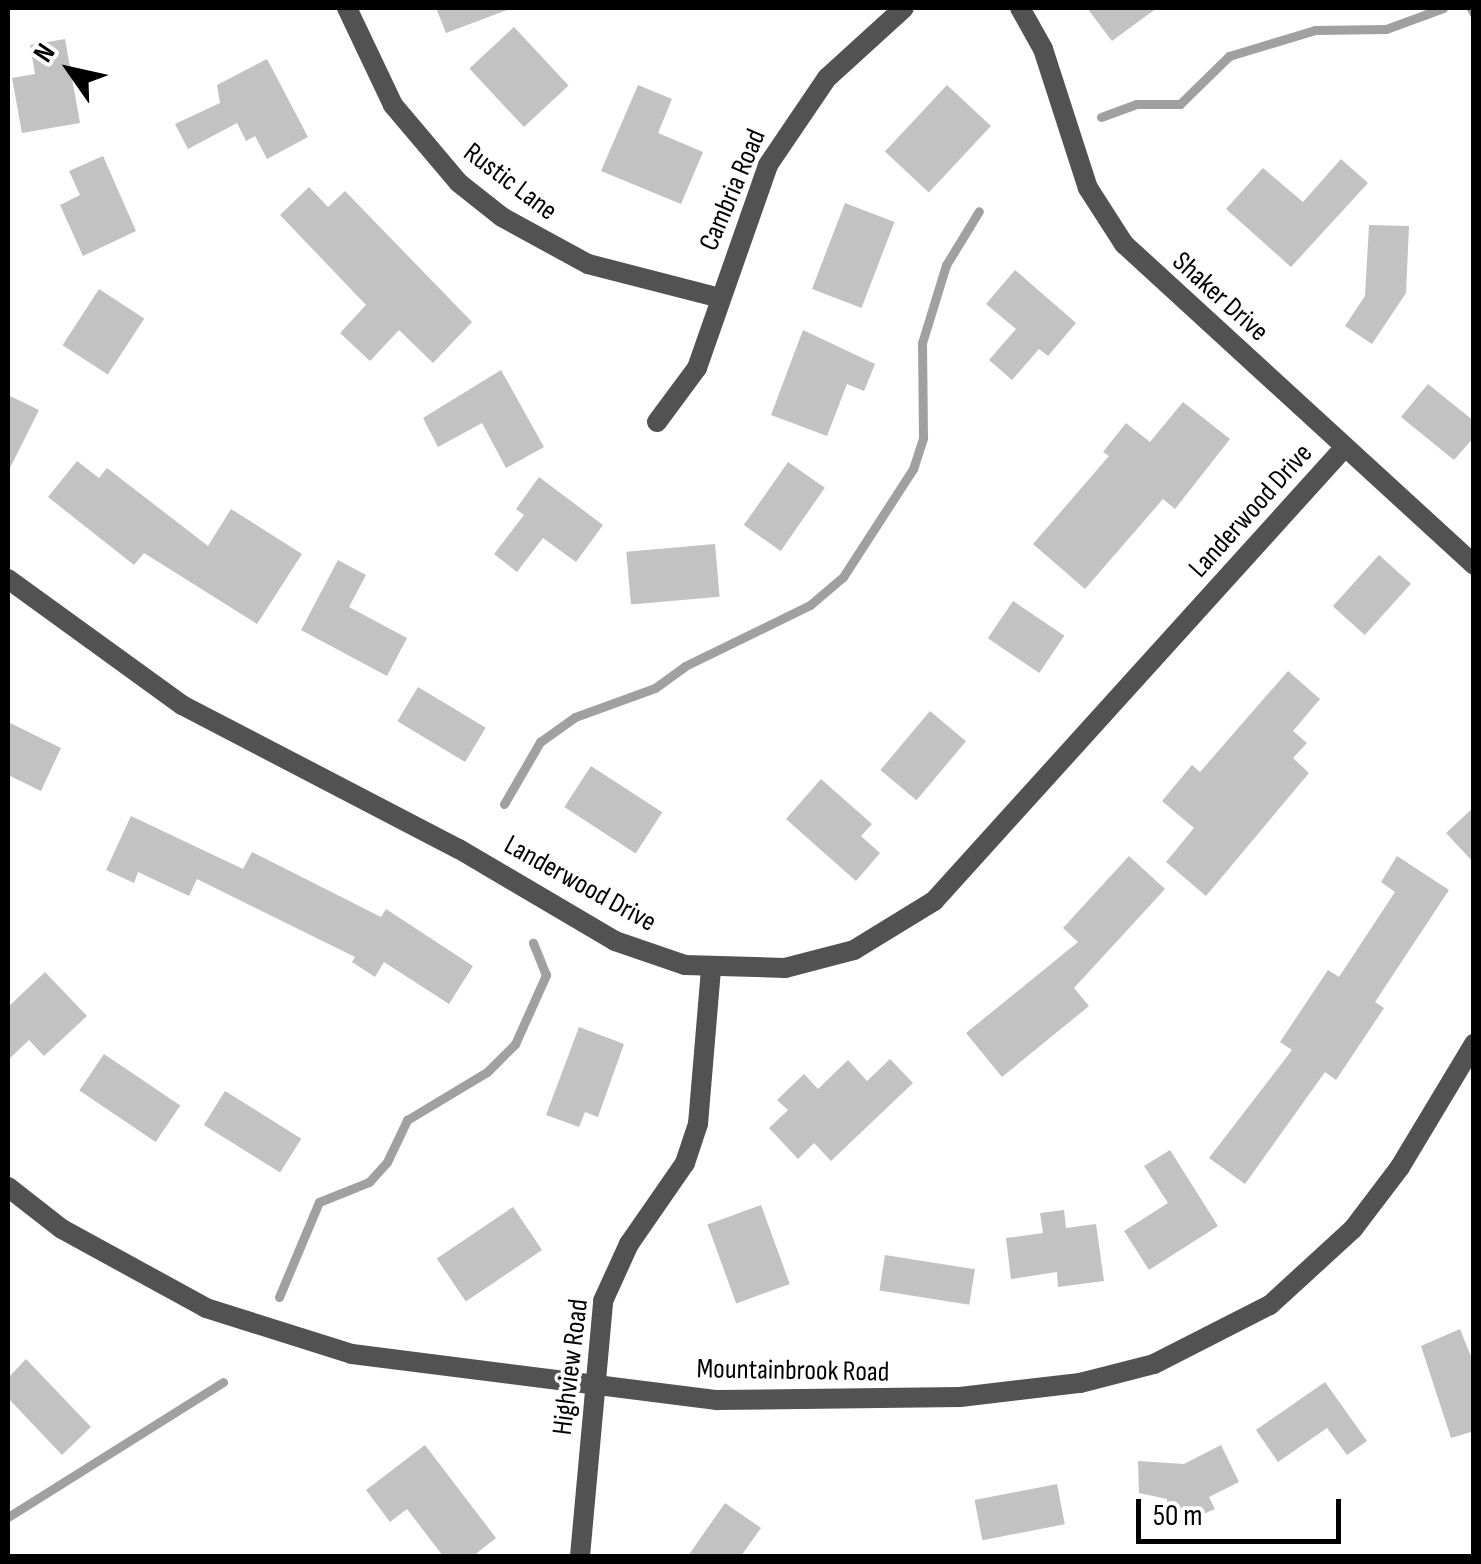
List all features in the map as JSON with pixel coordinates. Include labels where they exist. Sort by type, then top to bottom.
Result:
[{"type":"street","name":"Rustic Lane","points":[[347,8],[393,105],[459,183],[502,218],[588,264],[720,298]]},
{"type":"street","name":"Cambria Road","points":[[658,422],[689,384],[745,218],[792,124],[827,78],[904,8]]},
{"type":"street","name":"Shaker Drive","points":[[1020,8],[1043,50],[1084,178],[1111,226],[1139,260],[1474,565]]},
{"type":"street","name":"Landerwood Drive","points":[[8,579],[200,714],[460,849],[615,942],[711,969],[809,964],[896,929],[934,901],[1345,448]]},
{"type":"street","name":"Highview Road","points":[[580,1556],[598,1326],[612,1279],[678,1175],[698,1124],[711,969]]},
{"type":"street","name":"Mountainbrook Road","points":[[8,1187],[132,1271],[283,1336],[352,1354],[593,1389],[838,1403],[1020,1391],[1154,1364],[1222,1334],[1314,1270],[1400,1167],[1474,1044]]},
{"type":"building","points":[[436,8],[507,8],[507,10],[446,33]]},
{"type":"building","points":[[1087,8],[1157,8],[1112,41]]},
{"type":"building","points":[[514,27],[569,86],[524,127],[469,69]]},
{"type":"building","points":[[65,39],[80,123],[22,133],[12,78],[35,74],[30,45]]},
{"type":"building","points":[[267,59],[308,137],[267,159],[255,136],[246,141],[237,123],[188,149],[175,124],[220,103],[217,85]]},
{"type":"building","points":[[638,85],[672,99],[658,133],[703,152],[681,204],[601,171]]},
{"type":"building","points":[[947,85],[991,126],[929,192],[885,152]]},
{"type":"building","points":[[103,156],[136,231],[83,256],[60,205],[80,195],[69,171]]},
{"type":"building","points":[[1341,159],[1368,183],[1291,267],[1226,209],[1263,168],[1303,202]]},
{"type":"building","points":[[309,187],[328,207],[345,191],[472,322],[433,363],[399,330],[370,361],[340,333],[366,305],[280,215]]},
{"type":"building","points":[[845,203],[894,222],[862,308],[812,289]]},
{"type":"building","points":[[1369,225],[1409,226],[1406,293],[1372,344],[1345,326],[1365,296]]},
{"type":"building","points":[[1015,270],[1076,323],[1048,356],[1039,349],[1012,380],[989,360],[1016,329],[986,304]]},
{"type":"building","points":[[99,289],[144,318],[108,375],[63,345]]},
{"type":"building","points":[[803,330],[875,364],[864,391],[847,384],[827,436],[771,415]]},
{"type":"building","points":[[501,370],[544,447],[506,468],[482,423],[438,447],[423,418]]},
{"type":"building","points":[[1428,384],[1474,421],[1474,437],[1454,460],[1401,417]]},
{"type":"building","points":[[8,395],[39,410],[8,472]]},
{"type":"building","points":[[1183,402],[1230,439],[1175,509],[1163,499],[1085,589],[1033,544],[1109,456],[1103,452],[1126,423],[1150,442]]},
{"type":"building","points":[[77,461],[99,478],[107,468],[208,546],[231,509],[302,554],[257,624],[144,553],[134,565],[48,497]]},
{"type":"building","points":[[788,462],[825,488],[781,551],[744,525]]},
{"type":"building","points":[[539,477],[603,525],[576,562],[543,538],[517,572],[494,554],[524,515],[516,509]]},
{"type":"building","points":[[715,544],[720,597],[631,605],[626,552]]},
{"type":"building","points":[[1379,555],[1411,584],[1365,635],[1333,606]]},
{"type":"building","points":[[338,560],[366,575],[349,607],[407,638],[387,676],[301,630]]},
{"type":"building","points":[[1013,601],[1064,636],[1039,673],[988,638]]},
{"type":"building","points":[[1288,671],[1320,699],[1293,731],[1307,743],[1293,758],[1309,773],[1206,896],[1166,862],[1194,828],[1162,801],[1192,765],[1200,772]]},
{"type":"building","points":[[418,687],[486,728],[465,762],[397,721]]},
{"type":"building","points":[[930,711],[966,741],[917,800],[881,770]]},
{"type":"building","points":[[8,722],[61,748],[41,791],[8,775]]},
{"type":"building","points":[[591,766],[662,812],[636,853],[564,807]]},
{"type":"building","points":[[821,779],[872,824],[861,836],[880,853],[856,881],[786,819]]},
{"type":"building","points":[[1474,807],[1474,863],[1446,833]]},
{"type":"building","points":[[131,816],[243,869],[252,852],[381,917],[386,909],[473,966],[449,1004],[384,962],[375,977],[352,962],[355,957],[197,879],[189,896],[138,872],[134,883],[106,870]]},
{"type":"building","points":[[1129,856],[1165,889],[1074,988],[1089,1006],[1002,1077],[966,1033],[1078,942],[1063,928]]},
{"type":"building","points":[[1397,856],[1449,890],[1375,1002],[1384,1008],[1336,1080],[1325,1072],[1245,1184],[1209,1158],[1292,1050],[1280,1042],[1328,970],[1339,977],[1395,892],[1381,882]]},
{"type":"building","points":[[45,972],[87,1016],[44,1056],[29,1040],[8,1060],[8,1007]]},
{"type":"building","points":[[579,1027],[624,1044],[598,1117],[585,1112],[579,1127],[546,1115]]},
{"type":"building","points":[[104,1054],[180,1105],[156,1142],[79,1090]]},
{"type":"building","points":[[890,1059],[913,1083],[831,1161],[814,1143],[798,1159],[769,1128],[788,1110],[777,1100],[804,1074],[818,1089],[848,1060],[867,1081]]},
{"type":"building","points":[[225,1091],[301,1139],[280,1173],[204,1125]]},
{"type":"building","points":[[1170,1150],[1218,1226],[1149,1270],[1124,1231],[1168,1203],[1144,1166]]},
{"type":"building","points":[[761,1205],[790,1284],[736,1303],[707,1224]]},
{"type":"building","points":[[513,1207],[542,1250],[466,1302],[437,1258]]},
{"type":"building","points":[[1064,1210],[1066,1228],[1096,1224],[1104,1281],[1058,1287],[1057,1272],[1011,1279],[1006,1238],[1043,1233],[1040,1213]]},
{"type":"building","points":[[885,1255],[975,1269],[969,1305],[879,1291]]},
{"type":"building","points":[[1460,1329],[1474,1364],[1474,1431],[1451,1438],[1421,1346]]},
{"type":"building","points":[[26,1359],[91,1427],[62,1455],[8,1398],[8,1378]]},
{"type":"building","points":[[1325,1382],[1367,1441],[1347,1455],[1327,1428],[1278,1462],[1256,1430]]},
{"type":"building","points":[[425,1445],[496,1538],[473,1556],[443,1556],[407,1509],[390,1522],[366,1490]]},
{"type":"building","points":[[1221,1445],[1239,1482],[1209,1497],[1215,1509],[1182,1523],[1167,1519],[1167,1499],[1139,1493],[1138,1461],[1184,1464]]},
{"type":"building","points":[[1057,1484],[1065,1524],[982,1540],[975,1500]]},
{"type":"building","points":[[725,1503],[761,1528],[741,1556],[688,1556]]},
{"type":"waterway","points":[[1101,117],[1136,104],[1180,104],[1229,56],[1315,30],[1386,29],[1443,8]]},
{"type":"waterway","points":[[1471,8],[1474,14]]},
{"type":"waterway","points":[[504,804],[540,742],[575,717],[655,688],[685,666],[810,605],[843,577],[913,469],[923,438],[922,343],[946,265],[979,211]]},
{"type":"waterway","points":[[279,1297],[319,1202],[369,1182],[387,1162],[407,1120],[487,1072],[515,1044],[546,975],[533,943]]},
{"type":"waterway","points":[[8,1517],[223,1382]]}]
